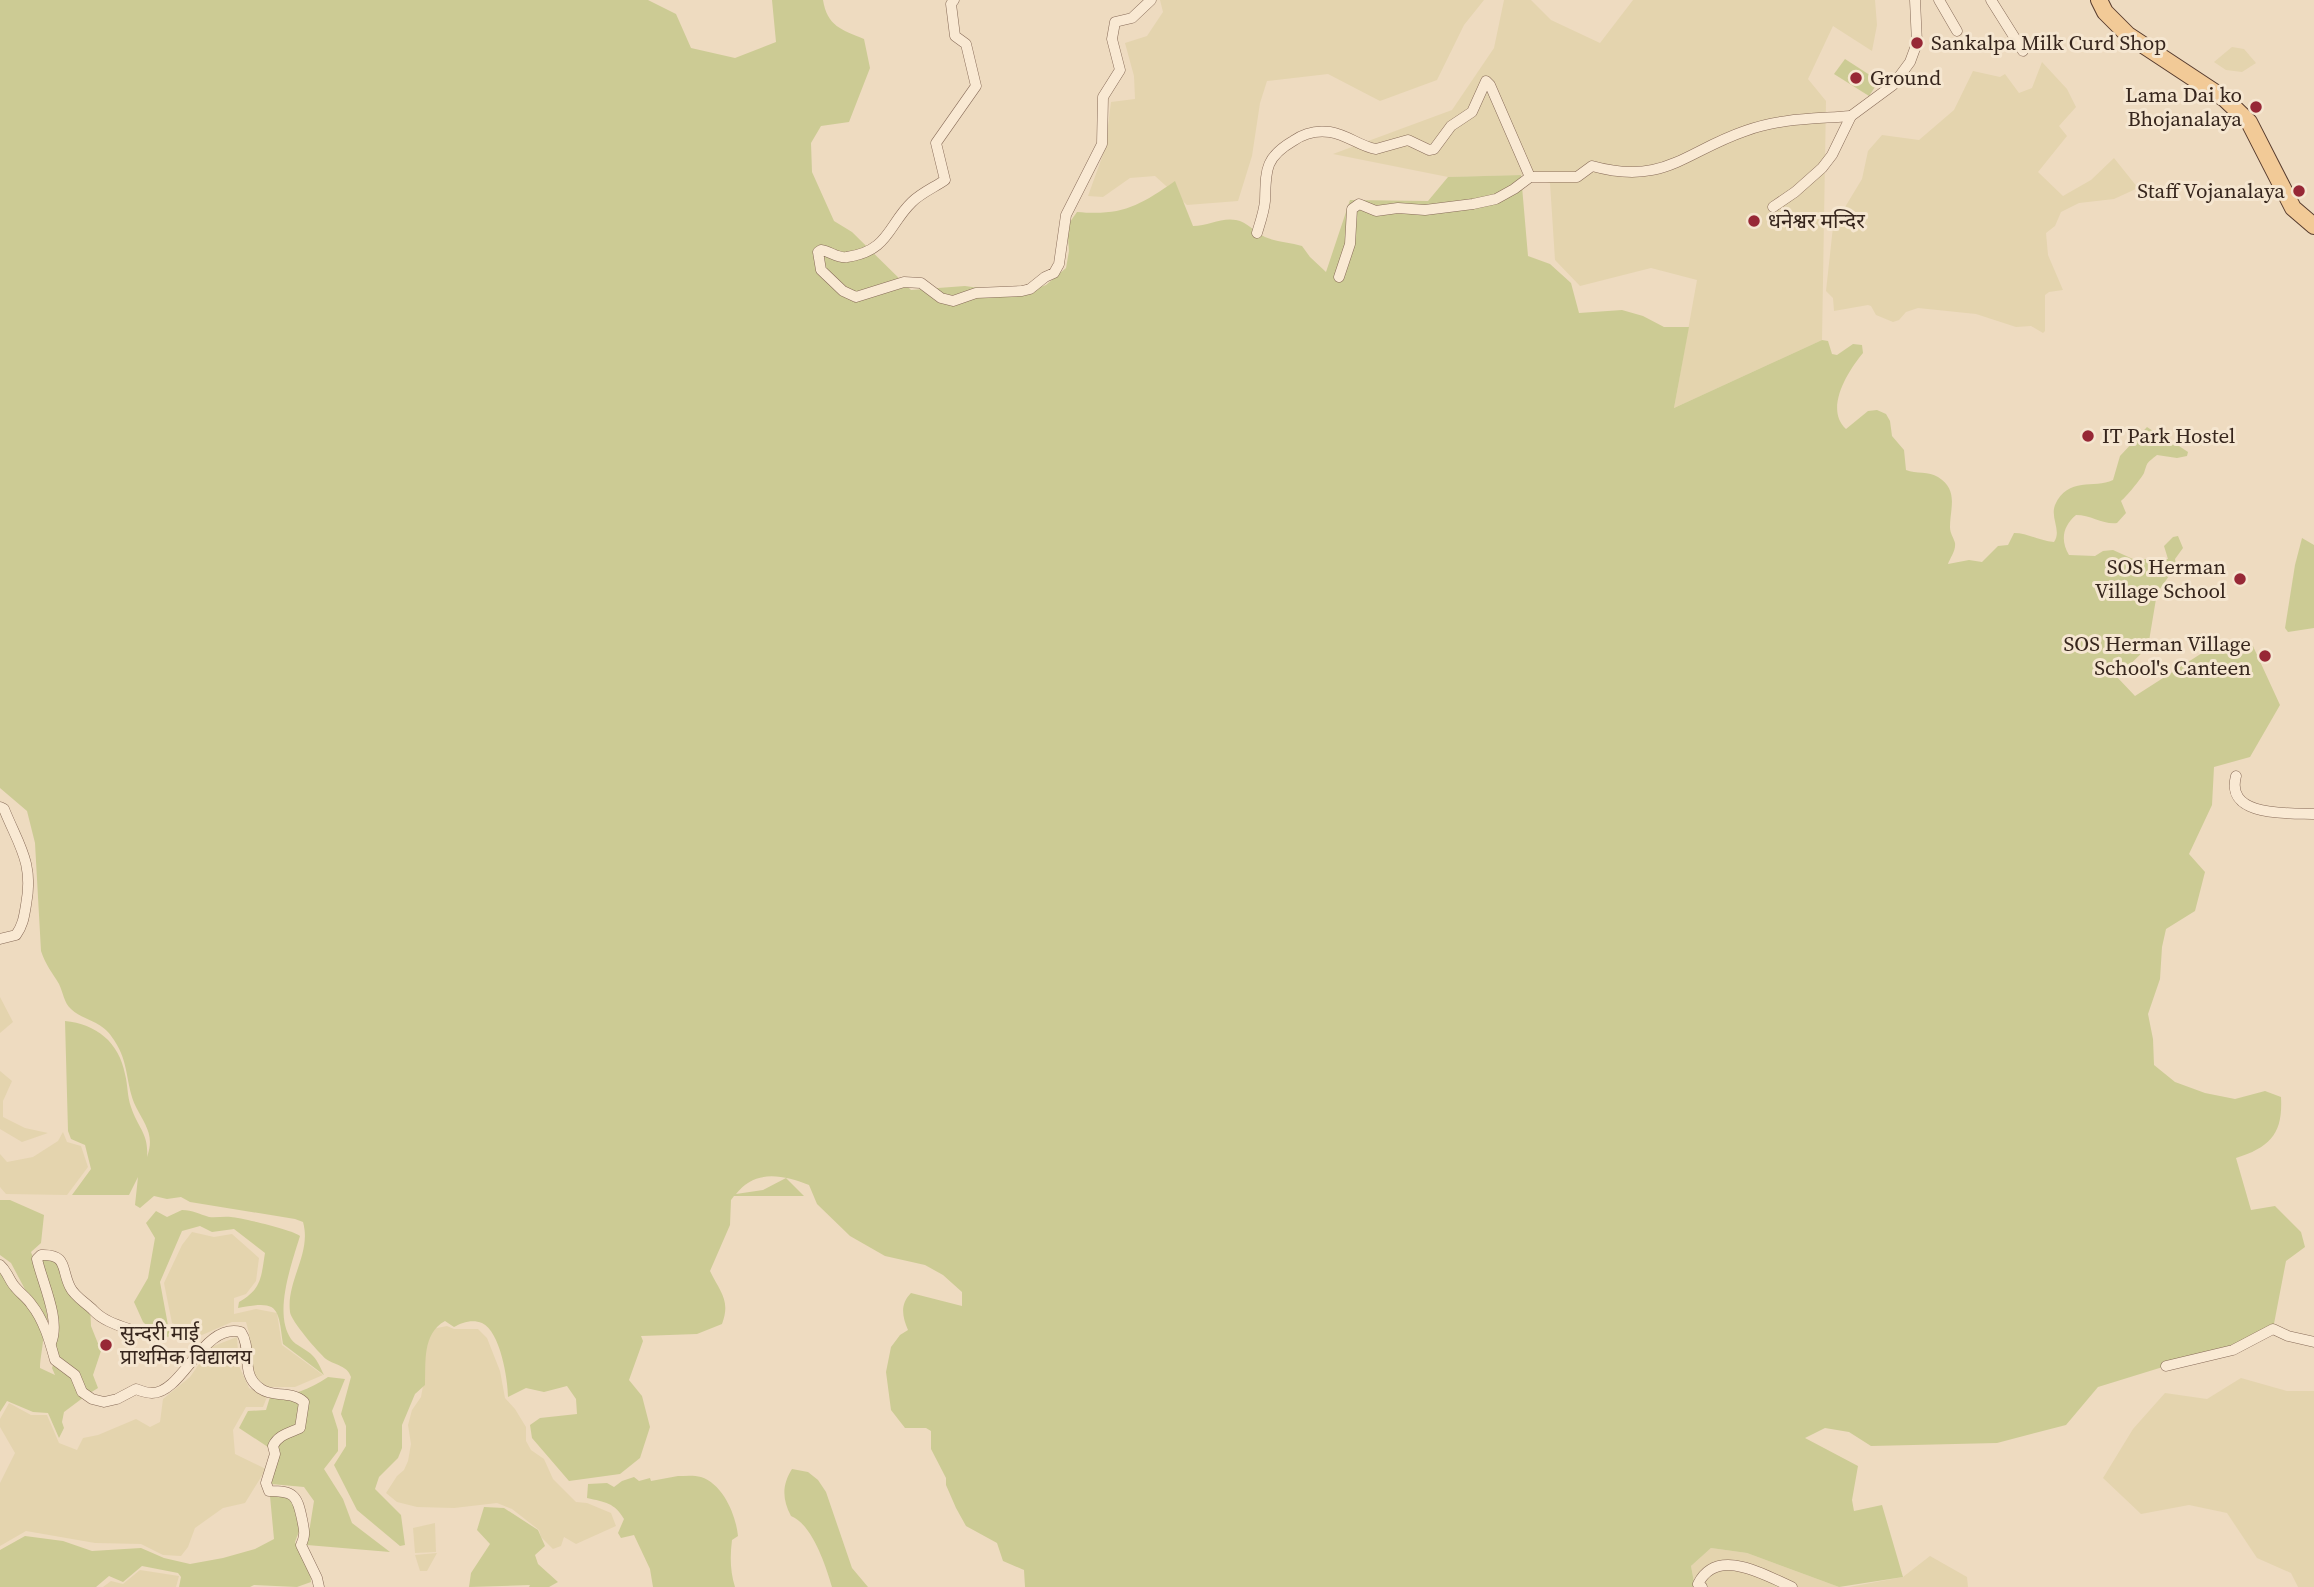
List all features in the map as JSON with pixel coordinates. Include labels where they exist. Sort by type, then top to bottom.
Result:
[{"type":"main road","points":[[2099,0],[2105,12],[2128,35],[2225,99],[2249,122],[2293,208],[2314,226]]},
{"type":"street","points":[[954,0],[951,4],[955,36],[966,44],[976,86],[936,143],[945,180],[912,202],[890,234],[870,251],[845,258],[827,251],[818,252],[821,270],[849,295],[856,297],[890,285],[913,282],[921,283],[942,298],[953,301],[976,293],[1021,292],[1054,273],[1059,264],[1066,215],[1102,144],[1103,96],[1120,71],[1112,39],[1115,22],[1132,18],[1151,0]]},
{"type":"street","points":[[1773,207],[1822,168],[1832,155],[1852,116],[1893,85],[1910,62],[1917,43],[1915,0]]},
{"type":"street","points":[[1939,0],[1957,31]]},
{"type":"street","points":[[1991,0],[2023,51]]},
{"type":"street","points":[[1257,233],[1265,200],[1266,171],[1276,153],[1285,146],[1310,132],[1323,132],[1350,137],[1371,149],[1408,140],[1429,150],[1434,149],[1451,126],[1472,112],[1486,81],[1530,177]]},
{"type":"street","points":[[1339,277],[1350,244],[1352,209],[1359,204],[1376,211],[1398,208],[1425,210],[1473,204],[1496,199],[1514,190],[1530,177],[1577,177],[1592,166],[1612,171],[1660,170],[1724,139],[1766,124],[1794,118],[1852,116]]},
{"type":"street","points":[[2236,776],[2234,784],[2238,799],[2248,807],[2314,814]]},
{"type":"street","points":[[0,807],[4,809],[27,862],[29,886],[24,923],[16,935],[0,939]]},
{"type":"street","points":[[51,1343],[54,1322],[46,1295],[45,1279],[37,1259],[41,1255],[57,1257],[63,1262],[71,1290],[95,1312],[112,1324],[143,1334]]},
{"type":"street","points":[[0,1265],[33,1307],[51,1343],[55,1360],[75,1375],[85,1396],[104,1402],[117,1399],[136,1389],[148,1393],[159,1392],[181,1376],[193,1358],[211,1342],[225,1333],[240,1332],[245,1339],[248,1372],[259,1388],[295,1395],[304,1402],[300,1428],[285,1433],[275,1441],[275,1454],[266,1483],[269,1491],[292,1494],[300,1505],[305,1535],[301,1545],[319,1587]]},
{"type":"street","points":[[2166,1366],[2233,1350],[2273,1329],[2288,1336],[2314,1342]]},
{"type":"street","points":[[1702,1587],[1698,1584],[1703,1574],[1722,1565],[1743,1566],[1792,1587]]},
{"type":"shaded area","points":[[0,0],[648,0],[676,14],[691,48],[735,58],[776,42],[772,0],[823,0],[828,16],[837,26],[864,39],[870,68],[849,122],[821,126],[811,143],[812,172],[834,221],[852,232],[911,290],[965,286],[1021,294],[1046,285],[1066,268],[1069,251],[1067,226],[1077,212],[1118,211],[1140,203],[1175,181],[1193,226],[1231,219],[1240,221],[1265,237],[1302,246],[1326,272],[1350,200],[1428,201],[1448,177],[1521,175],[1528,256],[1550,264],[1571,283],[1579,313],[1622,310],[1643,316],[1664,327],[1689,327],[1674,408],[1822,340],[1828,341],[1832,354],[1837,355],[1853,344],[1862,345],[1863,353],[1841,390],[1837,411],[1840,421],[1846,429],[1868,411],[1877,410],[1886,414],[1892,436],[1904,450],[1906,470],[1934,475],[1945,482],[1952,500],[1950,529],[1955,546],[1948,564],[1969,560],[1982,562],[1998,546],[2008,545],[2014,533],[2054,542],[2057,533],[2054,510],[2060,496],[2074,487],[2113,480],[2120,456],[2147,427],[2159,435],[2160,445],[2176,444],[2188,452],[2187,456],[2177,458],[2157,455],[2148,463],[2140,479],[2121,501],[2126,513],[2117,523],[2076,515],[2068,524],[2064,544],[2069,555],[2095,556],[2103,551],[2113,550],[2133,559],[2168,559],[2164,546],[2178,536],[2183,548],[2175,559],[2176,566],[2157,593],[2148,647],[2117,677],[2135,696],[2213,646],[2252,644],[2280,705],[2250,757],[2214,767],[2212,805],[2189,854],[2205,872],[2195,911],[2166,929],[2160,979],[2148,1014],[2154,1065],[2175,1082],[2205,1093],[2235,1099],[2265,1091],[2281,1097],[2280,1120],[2272,1137],[2258,1149],[2236,1158],[2251,1210],[2275,1206],[2301,1232],[2305,1247],[2286,1261],[2273,1329],[2233,1350],[2166,1366],[2098,1387],[2066,1425],[1997,1443],[1871,1446],[1849,1432],[1825,1428],[1805,1438],[1858,1466],[1852,1500],[1854,1511],[1882,1505],[1903,1577],[1839,1587],[1747,1553],[1711,1548],[1691,1566],[1694,1582],[1699,1587],[1025,1587],[1024,1570],[1003,1561],[997,1543],[966,1526],[931,1449],[931,1431],[926,1428],[905,1428],[891,1410],[886,1372],[891,1347],[900,1335],[908,1330],[903,1310],[907,1297],[911,1293],[962,1306],[962,1292],[943,1275],[925,1265],[885,1256],[850,1236],[817,1204],[809,1185],[786,1178],[804,1196],[734,1196],[731,1200],[730,1225],[710,1271],[725,1302],[722,1324],[697,1334],[641,1336],[643,1341],[629,1380],[642,1396],[650,1427],[640,1458],[620,1474],[569,1481],[532,1438],[530,1425],[540,1418],[577,1414],[576,1399],[567,1386],[544,1392],[526,1388],[508,1397],[502,1356],[494,1335],[488,1328],[475,1321],[454,1327],[445,1321],[438,1327],[432,1333],[427,1349],[425,1385],[415,1394],[402,1425],[402,1448],[398,1458],[379,1477],[375,1489],[401,1515],[405,1545],[400,1546],[357,1510],[334,1465],[346,1446],[346,1426],[341,1414],[351,1377],[347,1370],[326,1359],[317,1350],[290,1312],[292,1289],[304,1245],[303,1222],[190,1202],[181,1197],[167,1199],[154,1196],[140,1208],[135,1205],[138,1177],[129,1195],[72,1195],[91,1169],[85,1145],[71,1139],[68,1131],[65,1021],[87,1026],[112,1044],[122,1063],[131,1107],[146,1142],[147,1157],[150,1142],[148,1130],[133,1099],[119,1049],[104,1028],[69,1007],[43,956],[35,843],[27,811],[0,788]],"holes":[[[761,1178],[786,1178],[763,1190],[736,1194],[744,1186]]]},
{"type":"shaded area","points":[[1160,0],[1484,0],[1464,25],[1437,80],[1380,101],[1328,74],[1267,81],[1260,103],[1252,156],[1238,201],[1187,205],[1155,176],[1130,178],[1103,197],[1088,196],[1105,149],[1111,102],[1135,99],[1134,76],[1125,43],[1147,36],[1163,12]]},
{"type":"shaded area","points":[[1504,0],[1531,0],[1551,20],[1600,43],[1633,0],[1875,0],[1877,25],[1872,51],[1833,26],[1808,79],[1826,101],[1822,340],[1674,408],[1697,280],[1651,268],[1580,286],[1555,260],[1550,183],[1521,175],[1448,177],[1333,154],[1452,110],[1494,48]]},
{"type":"shaded area","points":[[2232,47],[2244,49],[2256,63],[2242,72],[2226,70],[2214,62]]},
{"type":"shaded area","name":"Ground","points":[[1845,59],[1879,81],[1869,96],[1834,74]]},
{"type":"shaded area","points":[[2042,62],[2067,89],[2076,107],[2059,126],[2067,136],[2038,172],[2063,196],[2091,180],[2114,158],[2138,188],[2114,199],[2079,203],[2061,212],[2055,226],[2046,233],[2048,255],[2063,290],[2045,295],[2045,331],[2043,333],[2031,326],[2016,327],[1976,314],[1918,308],[1906,312],[1893,322],[1876,315],[1868,305],[1834,311],[1833,298],[1826,291],[1833,227],[1862,179],[1868,151],[1882,135],[1919,140],[1954,110],[1973,71],[2000,77],[2005,74],[2019,93],[2032,88]]},
{"type":"shaded area","points":[[2302,538],[2314,545],[2314,628],[2288,632],[2285,628]]},
{"type":"shaded area","points":[[0,997],[13,1022],[0,1033]]},
{"type":"shaded area","points":[[0,1071],[12,1081],[3,1101],[3,1117],[25,1128],[48,1133],[22,1142],[0,1129]]},
{"type":"shaded area","points":[[63,1132],[67,1142],[81,1146],[88,1167],[67,1195],[6,1194],[0,1187],[0,1154],[7,1162],[33,1157],[58,1141]]},
{"type":"shaded area","points":[[0,1200],[10,1200],[44,1215],[41,1243],[31,1252],[41,1280],[48,1321],[28,1295],[11,1263],[0,1255]]},
{"type":"shaded area","points":[[182,1210],[209,1217],[246,1220],[300,1236],[286,1288],[286,1328],[291,1339],[313,1356],[324,1375],[283,1344],[280,1322],[274,1309],[262,1305],[238,1308],[239,1302],[252,1292],[259,1282],[265,1253],[234,1229],[212,1232],[200,1226],[182,1231],[160,1282],[170,1336],[161,1339],[143,1322],[134,1302],[148,1278],[155,1238],[146,1223],[156,1211],[167,1217]]},
{"type":"shaded area","points":[[192,1232],[214,1237],[232,1234],[259,1258],[256,1281],[246,1294],[234,1298],[234,1314],[256,1309],[277,1313],[282,1345],[323,1375],[295,1387],[267,1387],[255,1377],[248,1357],[249,1333],[246,1322],[232,1322],[202,1335],[172,1323],[164,1283],[182,1245]]},
{"type":"shaded area","points":[[41,1255],[52,1257],[72,1288],[90,1304],[91,1326],[101,1351],[93,1375],[98,1388],[90,1393],[67,1370],[56,1354],[52,1297]]},
{"type":"shaded area","points":[[0,1265],[42,1324],[40,1368],[55,1375],[52,1368],[54,1362],[66,1370],[84,1397],[64,1412],[64,1428],[59,1438],[48,1413],[33,1412],[7,1401],[0,1412]]},
{"type":"shaded area","points":[[447,1326],[454,1329],[478,1329],[487,1338],[500,1371],[505,1398],[526,1427],[526,1441],[531,1450],[544,1459],[553,1479],[576,1502],[587,1503],[611,1513],[616,1526],[576,1544],[564,1537],[561,1546],[553,1549],[541,1537],[539,1530],[512,1509],[497,1503],[454,1508],[417,1507],[397,1502],[386,1493],[408,1461],[411,1444],[408,1425],[423,1386],[422,1354],[432,1329]]},
{"type":"shaded area","points":[[237,1337],[239,1366],[249,1388],[267,1397],[263,1407],[246,1407],[233,1430],[235,1454],[266,1469],[245,1503],[223,1508],[195,1528],[188,1547],[181,1556],[163,1555],[141,1544],[95,1543],[26,1531],[0,1546],[0,1483],[15,1453],[0,1427],[0,1419],[9,1403],[31,1415],[47,1415],[59,1443],[77,1450],[83,1438],[98,1435],[136,1419],[150,1427],[160,1422],[163,1399],[190,1377],[211,1347]]},
{"type":"shaded area","points":[[328,1377],[345,1379],[332,1411],[338,1430],[338,1451],[324,1469],[343,1499],[352,1523],[390,1552],[307,1545],[314,1501],[304,1487],[271,1484],[277,1453],[239,1428],[248,1411],[266,1410],[270,1397],[300,1391]]},
{"type":"shaded area","points":[[2241,1378],[2287,1391],[2314,1391],[2314,1587],[2298,1587],[2291,1573],[2257,1558],[2227,1513],[2189,1505],[2141,1514],[2103,1478],[2133,1429],[2165,1393],[2207,1399]]},
{"type":"shaded area","points":[[792,1469],[808,1472],[826,1492],[852,1568],[868,1587],[832,1587],[812,1536],[799,1520],[791,1516],[786,1504],[785,1486]]},
{"type":"shaded area","points":[[678,1476],[698,1476],[709,1481],[727,1501],[738,1536],[732,1540],[731,1552],[735,1587],[653,1587],[650,1569],[634,1535],[621,1538],[618,1533],[624,1519],[621,1514],[609,1504],[587,1498],[588,1484],[607,1483],[614,1487],[634,1477],[639,1481],[650,1478],[651,1481]]},
{"type":"shaded area","points":[[287,1494],[304,1518],[295,1542],[310,1571],[311,1582],[297,1587],[179,1587],[181,1577],[178,1573],[142,1566],[123,1582],[109,1576],[96,1587],[0,1587],[0,1550],[25,1536],[63,1541],[92,1551],[141,1548],[164,1558],[190,1564],[255,1549],[274,1539],[270,1496]]},
{"type":"shaded area","points":[[484,1507],[504,1508],[538,1530],[545,1546],[535,1555],[538,1564],[558,1582],[549,1587],[469,1587],[471,1573],[490,1544],[477,1530]]},
{"type":"shaded area","points":[[435,1523],[436,1552],[415,1553],[413,1528]]},
{"type":"shaded area","points":[[1711,1548],[1747,1553],[1839,1587],[1699,1587],[1694,1582],[1691,1566]]},
{"type":"shaded area","points":[[437,1553],[427,1571],[420,1571],[415,1555]]},
{"type":"shaded area","points":[[1930,1556],[1967,1577],[1968,1587],[1849,1587],[1903,1577]]},
{"type":"shaded area","points":[[140,1570],[179,1576],[176,1587],[103,1587],[111,1581],[123,1584]]},
{"type":"place","name":"Sankalpa Milk Curd Shop","points":[[1917,43]]},
{"type":"place","name":"Ground","points":[[1856,78]]},
{"type":"place","name":"Lama Dai ko Bhojanalaya","points":[[2256,107]]},
{"type":"place","name":"Staff Vojanalaya","points":[[2299,191]]},
{"type":"place","name":"धनेश्वर मन्दिर","points":[[1754,221]]},
{"type":"place","name":"IT Park Hostel","points":[[2088,436]]},
{"type":"place","name":"SOS Herman Village School","points":[[2240,579]]},
{"type":"place","name":"SOS Herman Village School's Canteen","points":[[2265,656]]},
{"type":"place","name":"सुन्दरी माई प्राथमिक विद्यालय","points":[[106,1345]]}]
